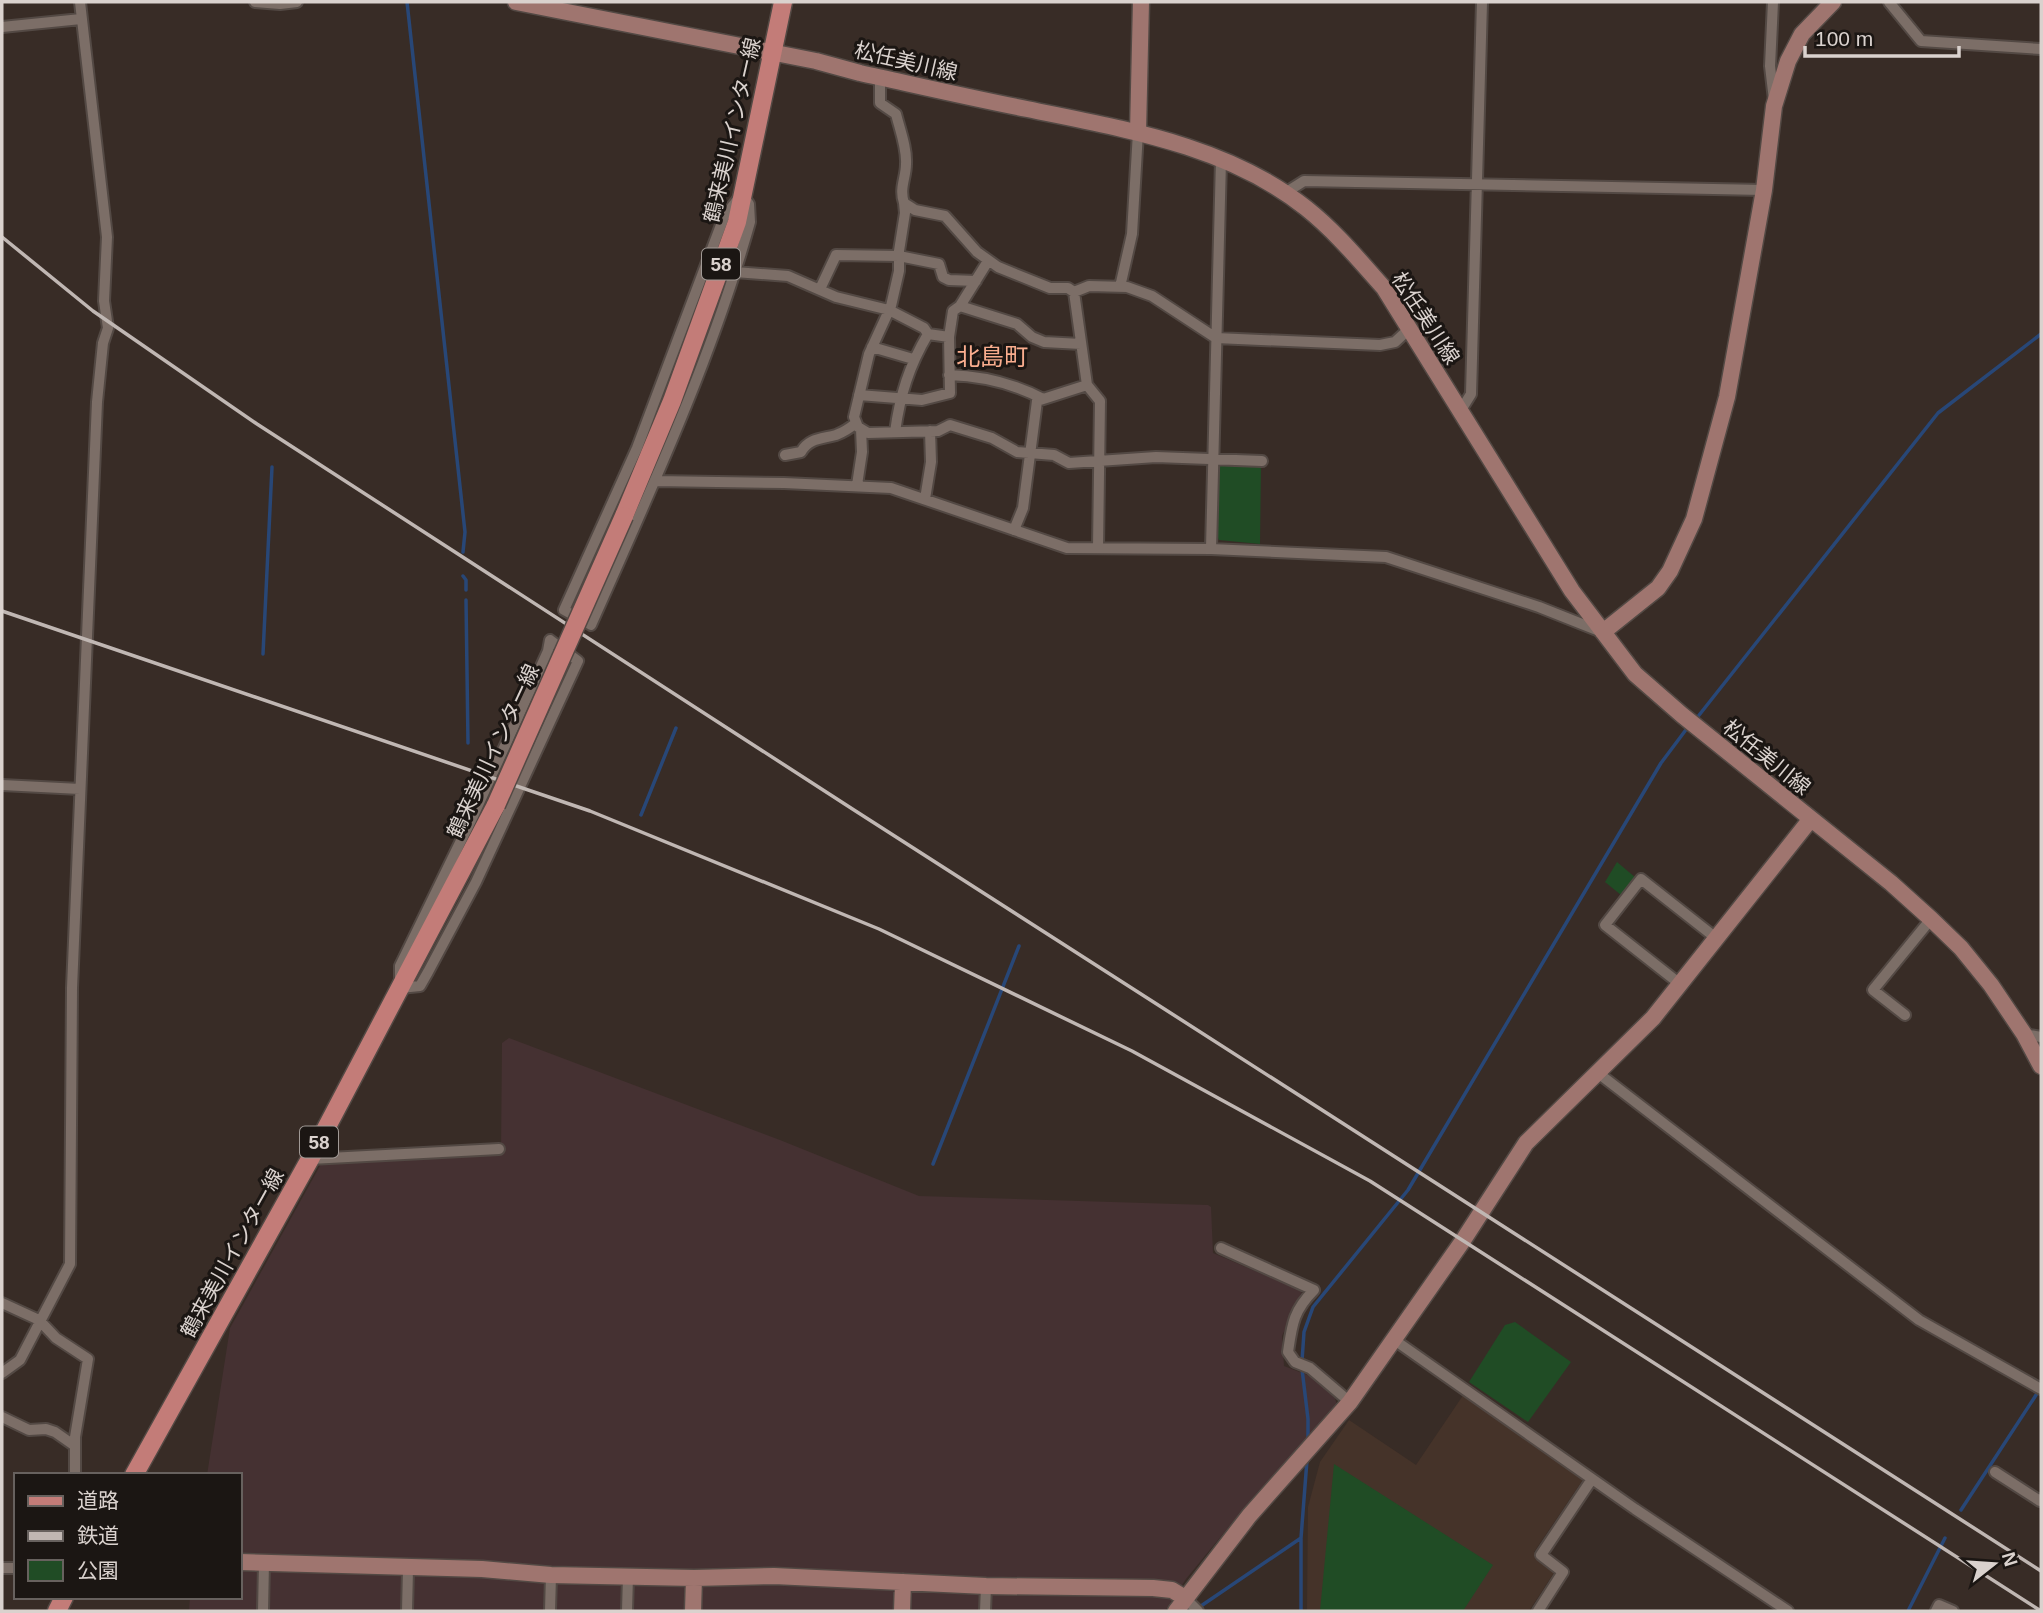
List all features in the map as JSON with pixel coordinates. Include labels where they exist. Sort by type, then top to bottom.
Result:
[{"type":"main road","name":"鶴来美川インター線","points":[[135,1473],[310,1159],[496,804],[624,516],[672,401],[737,222],[783,2]]},
{"type":"street","points":[[2,1373],[20,1360],[70,1264],[72,988],[80,789],[97,402],[103,344],[108,328],[104,301],[107,237],[80,2]]},
{"type":"street","points":[[255,2],[297,2]]},
{"type":"street","name":"松任美川線","points":[[516,2],[817,61],[880,78],[1138,132],[1195,149],[1285,193],[1347,245],[1384,288],[1572,591],[1635,674],[1692,724],[1891,883],[1931,919],[1961,948],[1991,985],[2024,1034],[2041,1066]]},
{"type":"street","points":[[1120,287],[1132,234],[1141,2]]},
{"type":"street","points":[[1461,410],[1471,394],[1482,2]]},
{"type":"street","points":[[1773,2],[1770,66],[1774,106]]},
{"type":"street","points":[[655,481],[891,488],[1067,548],[1211,549],[1386,556],[1539,607],[1603,632],[1658,588],[1670,572],[1694,519],[1727,397],[1764,190],[1774,106],[1788,61],[1802,34],[1833,2]]},
{"type":"street","points":[[1889,2],[1922,41],[2041,49]]},
{"type":"street","points":[[2,27],[81,19]]},
{"type":"street","points":[[857,485],[862,452],[859,426],[854,417],[872,347],[889,310],[899,271],[905,214],[901,188],[906,164],[903,142],[896,114],[880,103],[880,78]]},
{"type":"street","points":[[1211,549],[1221,160]]},
{"type":"street","points":[[1285,193],[1304,181],[1764,190]]},
{"type":"street","points":[[742,194],[749,204],[750,222],[714,338],[655,481],[591,625],[564,610],[638,448],[724,217],[733,202],[742,194]]},
{"type":"street","points":[[904,203],[915,210],[945,216],[988,261],[998,267],[1050,288],[1068,288],[1074,292],[1087,385],[1100,401],[1098,548]]},
{"type":"street","points":[[820,289],[836,256],[899,256],[939,264],[943,277],[949,280],[976,281]]},
{"type":"street","points":[[859,395],[922,400],[950,393],[949,337],[953,312],[960,306],[988,261]]},
{"type":"street","points":[[735,272],[788,276],[849,301],[889,310],[924,328],[928,334],[949,337]]},
{"type":"street","points":[[1074,292],[1089,286],[1120,287],[1152,296],[1216,338],[1380,345],[1395,342],[1409,329]]},
{"type":"street","points":[[960,306],[1017,324],[1032,337],[1044,342],[1082,344]]},
{"type":"street","points":[[895,432],[900,397],[913,359],[928,334]]},
{"type":"street","points":[[872,347],[913,359]]},
{"type":"street","points":[[949,374],[1001,382],[1043,399]]},
{"type":"street","points":[[1014,530],[1023,508],[1037,401],[1087,385]]},
{"type":"street","points":[[859,426],[868,433],[937,431],[950,425],[992,438],[1017,452],[1054,455],[1069,463],[1156,457],[1262,461]]},
{"type":"street","points":[[785,455],[801,452],[806,444],[819,438],[859,426]]},
{"type":"street","points":[[925,499],[931,462],[930,431]]},
{"type":"street","points":[[550,640],[578,661],[476,882],[428,972],[420,986],[400,988],[400,966],[474,814],[548,651],[550,640]]},
{"type":"street","points":[[2,785],[80,789]]},
{"type":"street","points":[[242,1562],[408,1569],[482,1569],[551,1575],[694,1578],[774,1576],[986,1586],[1153,1588],[1172,1590],[1188,1607],[1249,1516],[1350,1402],[1526,1143],[1653,1018],[1810,820]]},
{"type":"street","points":[[1681,984],[1605,926],[1626,898],[1641,879],[1716,938]]},
{"type":"street","points":[[1905,1015],[1873,990],[1931,919]]},
{"type":"street","points":[[2024,1034],[2041,1037]]},
{"type":"street","points":[[1598,1073],[1919,1320],[2041,1390]]},
{"type":"street","points":[[310,1159],[499,1149]]},
{"type":"street","points":[[1221,1248],[1314,1290],[1301,1303],[1293,1320],[1289,1352],[1295,1362],[1310,1368],[1350,1402]]},
{"type":"street","points":[[2,1303],[39,1320],[56,1338],[88,1359],[75,1446],[75,1473]]},
{"type":"street","points":[[1394,1339],[1592,1479],[1788,1611]]},
{"type":"street","points":[[2,1417],[29,1430],[46,1429],[55,1432],[75,1446]]},
{"type":"street","points":[[1995,1472],[2041,1501]]},
{"type":"street","points":[[1538,1611],[1563,1572],[1541,1555],[1592,1479]]},
{"type":"street","points":[[263,1611],[264,1563]]},
{"type":"street","points":[[407,1611],[408,1569]]},
{"type":"street","points":[[550,1611],[551,1575]]},
{"type":"street","points":[[627,1611],[628,1576]]},
{"type":"street","points":[[693,1611],[694,1578]]},
{"type":"street","points":[[902,1611],[903,1582]]},
{"type":"street","points":[[985,1611],[986,1586]]},
{"type":"street","points":[[1936,1611],[1940,1605],[1953,1611]]},
{"type":"shaded area","points":[[509,1038],[780,1140],[919,1196],[1208,1205],[1211,1207],[1213,1253],[1302,1291],[1282,1336],[1284,1366],[1310,1376],[1335,1398],[1337,1405],[1255,1495],[1186,1579],[1165,1611],[189,1611],[190,1599],[242,1599],[242,1473],[207,1473],[230,1328],[321,1164],[501,1152],[502,1043]]},
{"type":"shaded area","points":[[1464,1394],[1584,1478],[1534,1552],[1555,1571],[1529,1611],[1307,1611],[1308,1507],[1320,1462],[1349,1420],[1416,1465]]},
{"type":"green space","points":[[1221,464],[1261,466],[1260,544],[1219,540],[1217,536]]},
{"type":"green space","points":[[1617,862],[1636,878],[1621,895],[1605,882]]},
{"type":"green space","points":[[1515,1322],[1571,1362],[1528,1422],[1469,1382],[1505,1325]]},
{"type":"green space","points":[[1334,1464],[1493,1565],[1463,1611],[1320,1611]]},
{"type":"waterway","points":[[407,2],[465,532],[463,552]]},
{"type":"waterway","points":[[1696,719],[1938,413],[2041,334]]},
{"type":"waterway","points":[[263,654],[272,467]]},
{"type":"waterway","points":[[463,576],[466,590]]},
{"type":"waterway","points":[[466,600],[468,743]]},
{"type":"waterway","points":[[1302,1361],[1304,1332],[1313,1307],[1408,1190],[1661,763],[1688,727]]},
{"type":"waterway","points":[[641,815],[676,728]]},
{"type":"waterway","points":[[933,1164],[1019,946]]},
{"type":"waterway","points":[[1302,1369],[1308,1441]]},
{"type":"waterway","points":[[1961,1510],[2038,1392]]},
{"type":"waterway","points":[[1301,1611],[1301,1538],[1307,1460]]},
{"type":"waterway","points":[[1198,1608],[1301,1538]]},
{"type":"waterway","points":[[1908,1611],[1945,1538]]},
{"type":"railway","points":[[2,237],[93,311],[257,424],[2041,1571]]},
{"type":"railway","points":[[2,611],[590,811],[879,929],[1132,1051],[1370,1181],[2041,1611]]},
{"type":"district","name":"北島町","points":[[992,356]]}]
